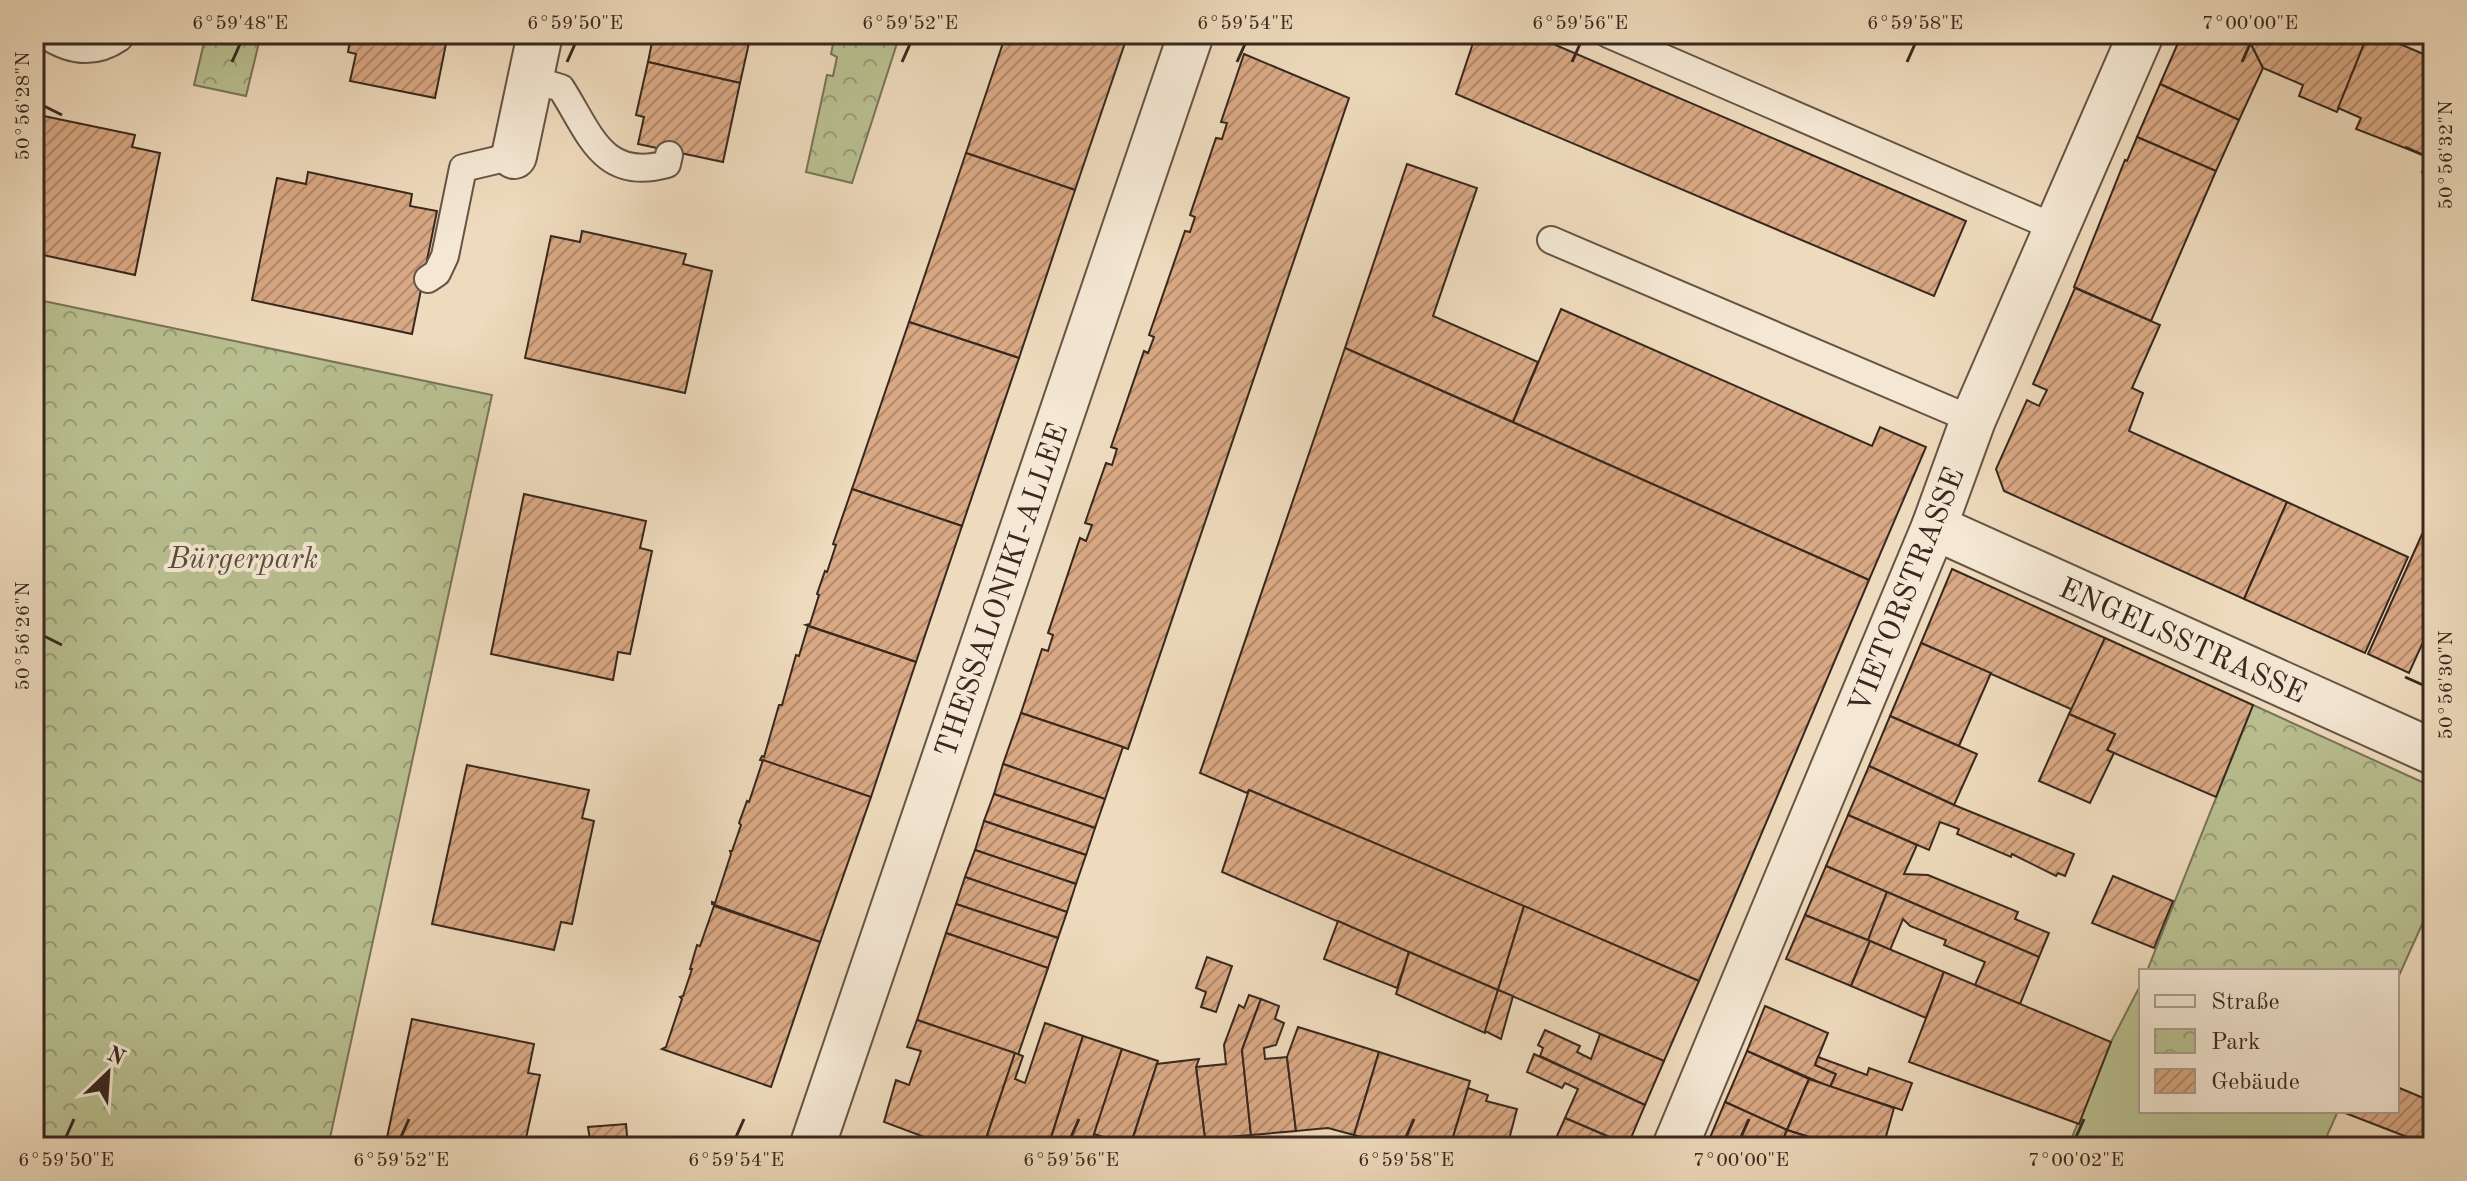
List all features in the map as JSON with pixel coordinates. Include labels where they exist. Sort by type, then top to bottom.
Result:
[{"type":"street","points":[[514,156],[540,34]]},
{"type":"street","name":"THESSALONIKI-ALLEE","points":[[812,1147],[1191,34]]},
{"type":"street","name":"VIETORSTRASSE","points":[[1675,1147],[1934,527],[1973,420],[2141,34]]},
{"type":"street","name":"ENGELSSTRASSE","points":[[1934,527],[2433,752]]},
{"type":"lane","points":[[44,34],[68,46],[94,50],[104,48],[119,38]]},
{"type":"lane","points":[[1608,34],[2056,228]]},
{"type":"lane","points":[[531,79],[561,88],[605,157],[632,168],[651,169],[667,164],[669,155]]},
{"type":"lane","points":[[428,279],[437,273],[445,256],[463,168],[514,156]]},
{"type":"lane","points":[[1551,240],[1973,420]]},
{"type":"green space","points":[[206,34],[261,34],[246,96],[194,85]]},
{"type":"green space","points":[[835,34],[900,34],[852,183],[806,172],[827,75],[833,76],[837,57],[831,54]]},
{"type":"green space","name":"Bürgerpark","points":[[34,299],[492,395],[328,1147],[34,1147]]},
{"type":"green space","points":[[2253,705],[2433,787],[2433,900],[2399,976],[2399,969],[2148,969]]},
{"type":"green space","points":[[2139,988],[2139,1113],[2337,1113],[2322,1147],[2068,1147],[2111,1042]]},
{"type":"building","points":[[133,34],[163,34],[162,40]]},
{"type":"building","points":[[351,34],[448,34],[435,98],[350,81],[356,54],[348,52]]},
{"type":"building","points":[[658,34],[751,34],[740,83],[648,62],[653,37],[657,38]]},
{"type":"building","points":[[1006,34],[1128,34],[1075,190],[966,153]]},
{"type":"building","points":[[1476,34],[1530,34],[1966,221],[1934,296],[1456,94]]},
{"type":"building","points":[[2182,34],[2246,34],[2263,68],[2239,120],[2160,84]]},
{"type":"building","points":[[2246,34],[2368,34],[2337,112],[2299,96],[2303,85],[2263,68]]},
{"type":"building","points":[[2368,34],[2376,34],[2433,58],[2433,144],[2428,157],[2356,129],[2361,118],[2338,108]]},
{"type":"building","points":[[1244,54],[1349,98],[1128,749],[1021,713],[1042,649],[1048,651],[1053,635],[1048,633],[1080,538],[1086,541],[1092,525],[1085,523],[1106,463],[1112,465],[1117,449],[1111,447],[1144,351],[1148,353],[1154,337],[1149,335],[1185,231],[1190,232],[1195,217],[1190,215],[1216,138],[1222,139],[1227,123],[1221,122]]},
{"type":"building","points":[[648,62],[740,83],[723,162],[638,144],[644,117],[636,115]]},
{"type":"building","points":[[2160,84],[2239,120],[2216,171],[2137,137]]},
{"type":"building","points":[[34,114],[135,135],[132,147],[160,153],[135,275],[34,253]]},
{"type":"building","points":[[2137,137],[2216,171],[2151,321],[2074,287]]},
{"type":"building","points":[[2433,144],[2433,176],[2422,172]]},
{"type":"building","points":[[966,153],[1075,190],[1019,358],[909,322]]},
{"type":"building","points":[[1407,164],[1477,188],[1433,316],[1538,362],[1513,422],[1345,348]]},
{"type":"building","points":[[308,172],[412,194],[410,206],[437,211],[412,334],[252,300],[277,178],[306,184]]},
{"type":"building","points":[[582,231],[686,254],[683,264],[712,271],[685,393],[525,358],[551,236],[580,242]]},
{"type":"building","points":[[2075,288],[2160,325],[2132,388],[2143,393],[2129,431],[2287,502],[2244,599],[2004,491],[1996,469],[2027,400],[2039,406],[2047,390],[2033,384]]},
{"type":"building","points":[[1561,309],[1872,446],[1880,427],[1926,447],[1869,580],[1513,422]]},
{"type":"building","points":[[909,322],[1019,358],[962,526],[852,489]]},
{"type":"building","points":[[1345,348],[1869,580],[1699,981],[1249,790],[1247,793],[1200,773]]},
{"type":"building","points":[[852,489],[962,526],[916,662],[806,625],[810,624]]},
{"type":"building","points":[[524,494],[646,521],[640,548],[652,551],[630,654],[618,652],[613,680],[491,654]]},
{"type":"building","points":[[2287,502],[2408,557],[2365,653],[2244,599]]},
{"type":"building","points":[[2433,510],[2433,620],[2409,673],[2368,654]]},
{"type":"building","points":[[1952,569],[2105,638],[2073,710],[1921,643]]},
{"type":"building","points":[[808,626],[916,662],[871,797],[760,760],[764,757]]},
{"type":"building","points":[[2105,638],[2253,705],[2216,797],[2107,750],[2115,734],[2069,714]]},
{"type":"building","points":[[1921,643],[1991,673],[1959,746],[1890,716]]},
{"type":"building","points":[[1021,713],[1123,747],[1105,799],[1003,764]]},
{"type":"building","points":[[2069,714],[2115,734],[2107,750],[2114,753],[2090,803],[2039,781]]},
{"type":"building","points":[[1890,716],[1977,754],[1954,805],[1869,766]]},
{"type":"building","points":[[763,760],[871,797],[820,942],[712,904],[715,903],[741,825],[739,823]]},
{"type":"building","points":[[1003,764],[1105,799],[1095,828],[994,794]]},
{"type":"building","points":[[467,765],[589,790],[582,818],[594,821],[572,924],[561,922],[554,950],[432,924]]},
{"type":"building","points":[[1869,766],[2074,854],[2065,876],[2058,873],[2056,876],[2012,854],[2011,857],[1957,834],[1959,829],[1940,822],[1929,850],[1848,815]]},
{"type":"building","points":[[1249,790],[1524,906],[1498,990],[1222,872]]},
{"type":"building","points":[[994,794],[1095,828],[1086,855],[984,821]]},
{"type":"building","points":[[1848,815],[1917,845],[1904,874],[1928,875],[2018,912],[2015,919],[2049,933],[2039,957],[1826,866]]},
{"type":"building","points":[[984,821],[1086,855],[1076,884],[975,850]]},
{"type":"building","points":[[975,850],[1076,884],[1067,912],[965,877]]},
{"type":"building","points":[[1826,866],[1887,892],[1868,940],[1805,915]]},
{"type":"building","points":[[2113,876],[2173,901],[2154,948],[2092,923]]},
{"type":"building","points":[[965,877],[1067,912],[1058,938],[956,904]]},
{"type":"building","points":[[1887,892],[2039,957],[2020,1004],[1975,985],[1985,962],[1944,945],[1946,940],[1910,926],[1903,919],[1890,950],[1868,940]]},
{"type":"building","points":[[956,904],[1058,938],[1048,968],[946,933]]},
{"type":"building","points":[[714,906],[820,942],[771,1087],[662,1049],[666,1047],[697,945],[700,946]]},
{"type":"building","points":[[1524,906],[1699,981],[1664,1061],[1498,990]]},
{"type":"building","points":[[1805,915],[1870,941],[1851,986],[1786,959]]},
{"type":"building","points":[[1338,921],[1409,952],[1397,988],[1324,959]]},
{"type":"building","points":[[946,933],[1048,968],[1018,1055],[917,1020]]},
{"type":"building","points":[[1870,941],[1944,972],[1926,1018],[1851,986]]},
{"type":"building","points":[[1409,952],[1498,990],[1485,1033],[1396,994]]},
{"type":"building","points":[[1207,957],[1232,966],[1216,1012],[1201,1007],[1206,992],[1196,988]]},
{"type":"building","points":[[1944,972],[2111,1042],[2079,1124],[1909,1062]]},
{"type":"building","points":[[1498,990],[1513,996],[1501,1039],[1485,1031]]},
{"type":"building","points":[[1249,995],[1261,999],[1242,1050],[1251,1135],[1205,1139],[1196,1067],[1226,1064],[1224,1045],[1239,1005],[1244,1008]]},
{"type":"building","points":[[1261,999],[1279,1006],[1275,1019],[1284,1023],[1276,1045],[1264,1048],[1265,1059],[1287,1057],[1296,1131],[1251,1135],[1242,1050]]},
{"type":"building","points":[[1765,1006],[1828,1033],[1815,1065],[1836,1074],[1830,1087],[1747,1051]]},
{"type":"building","points":[[412,1019],[534,1044],[528,1073],[540,1075],[524,1147],[385,1147]]},
{"type":"building","points":[[917,1020],[1015,1053],[983,1147],[951,1147],[884,1122],[896,1080],[909,1085],[921,1051],[907,1047]]},
{"type":"building","points":[[1045,1023],[1083,1036],[1048,1147],[1020,1147],[987,1136],[1015,1053],[1023,1056],[1015,1079],[1025,1083]]},
{"type":"building","points":[[1298,1027],[1379,1052],[1354,1135],[1328,1128],[1296,1131],[1287,1057]]},
{"type":"building","points":[[1545,1030],[1580,1046],[1577,1052],[1591,1059],[1600,1034],[1664,1061],[1645,1105],[1540,1056],[1543,1048],[1538,1045]]},
{"type":"building","points":[[1083,1036],[1122,1049],[1090,1147],[1076,1147],[1051,1138]]},
{"type":"building","points":[[1122,1049],[1158,1061],[1130,1146],[1094,1134]]},
{"type":"building","points":[[1747,1051],[1809,1079],[1787,1130],[1725,1102]]},
{"type":"building","points":[[1379,1052],[1470,1081],[1450,1147],[1398,1147],[1354,1135]]},
{"type":"building","points":[[1534,1054],[1645,1105],[1628,1145],[1565,1118],[1578,1089],[1565,1083],[1562,1088],[1527,1072]]},
{"type":"building","points":[[1818,1057],[1867,1075],[1869,1068],[1912,1083],[1902,1110],[1830,1087],[1836,1074],[1815,1065]]},
{"type":"building","points":[[1199,1059],[1196,1067],[1205,1139],[1130,1147],[1157,1064]]},
{"type":"building","points":[[1809,1079],[1894,1108],[1883,1147],[1840,1147],[1787,1130]]},
{"type":"building","points":[[1468,1088],[1488,1095],[1486,1101],[1517,1109],[1507,1147],[1450,1147]]},
{"type":"building","points":[[2399,1088],[2433,1102],[2433,1147],[2345,1113],[2399,1113]]},
{"type":"building","points":[[1725,1102],[1787,1130],[1780,1147],[1706,1147]]},
{"type":"building","points":[[1565,1118],[1628,1145],[1552,1147]]},
{"type":"building","points":[[626,1124],[628,1147],[591,1147],[588,1127]]},
{"type":"building","points":[[1787,1130],[1840,1147],[1780,1147]]}]
